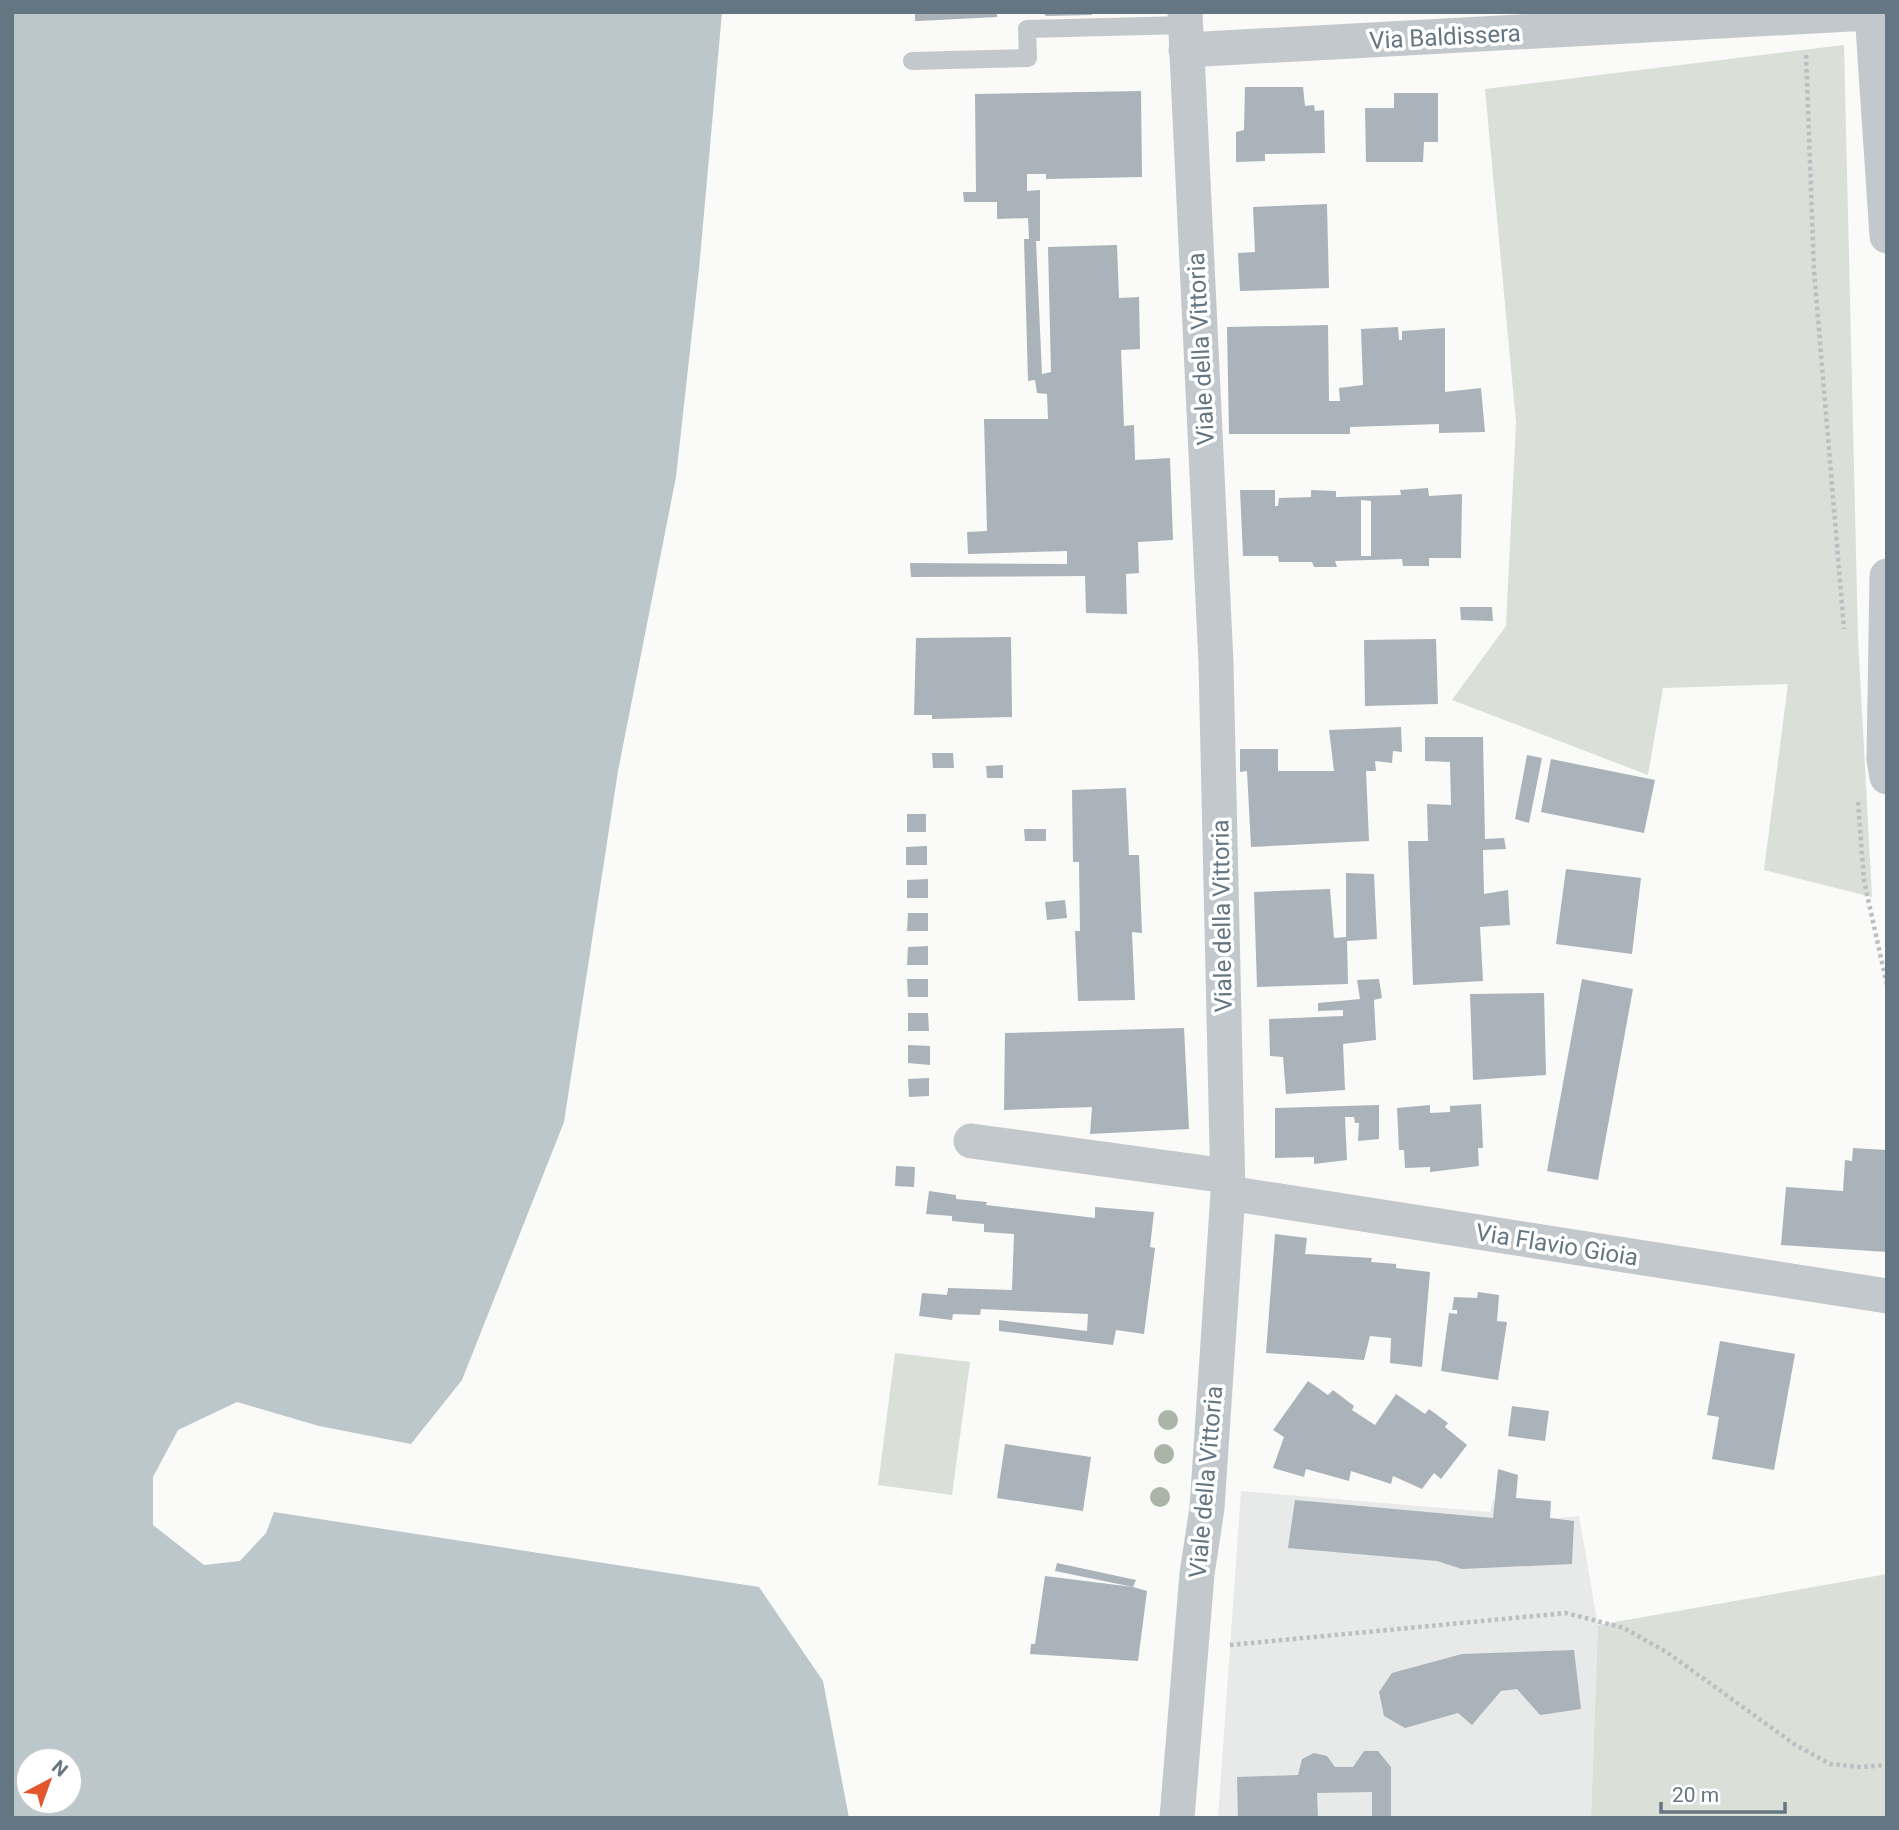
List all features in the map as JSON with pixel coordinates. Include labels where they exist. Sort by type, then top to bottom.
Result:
[{"type":"street","name":"Via Baldissera","points":[[1185,29],[1805,19],[1877,13]]},
{"type":"street","points":[[1877,13],[1887,236]]},
{"type":"street","name":"Viale della Vittoria","points":[[1177,1818],[1191,1648],[1207,1508],[1228,1185],[1216,663],[1185,29]]},
{"type":"street","points":[[1887,576],[1887,778]]},
{"type":"street","name":"Via Flavio Gioia","points":[[971,1141],[1887,1296]]},
{"type":"lane","points":[[912,61],[1028,58],[1027,29],[1185,29]]},
{"type":"path","points":[[1805,19],[1814,270],[1844,631]]},
{"type":"path","points":[[1858,798],[1864,881],[1887,985]]},
{"type":"path","points":[[1191,1648],[1566,1613],[1624,1628],[1668,1653],[1794,1744],[1830,1764],[1861,1767],[1887,1765]]},
{"type":"shaded area","points":[[12,12],[722,12],[699,269],[676,477],[618,771],[564,1122],[462,1380],[411,1444],[319,1426],[237,1402],[178,1430],[153,1477],[153,1525],[204,1565],[240,1561],[266,1533],[274,1512],[759,1587],[823,1681],[849,1818],[12,1818]]},
{"type":"shaded area","points":[[1844,45],[1858,638],[1872,897],[1764,870],[1788,684],[1663,688],[1648,775],[1452,700],[1506,626],[1516,422],[1485,89]]},
{"type":"shaded area","points":[[895,1353],[970,1362],[952,1495],[878,1485]]},
{"type":"shaded area","points":[[1241,1491],[1490,1512],[1493,1500],[1548,1519],[1579,1516],[1598,1625],[1591,1818],[1218,1818]]},
{"type":"shaded area","points":[[1887,1574],[1887,1818],[1591,1818],[1598,1625]]},
{"type":"building","points":[[915,12],[997,12],[997,17],[915,21]]},
{"type":"building","points":[[1042,12],[1092,12],[1092,15],[1046,16]]},
{"type":"building","points":[[1245,87],[1303,87],[1305,106],[1314,105],[1315,111],[1324,110],[1325,153],[1265,154],[1265,161],[1236,162],[1236,132],[1244,130]]},
{"type":"building","points":[[1141,91],[1142,177],[1046,179],[1046,174],[1027,174],[1027,191],[1040,190],[1040,241],[1036,241],[1042,374],[1051,372],[1048,247],[1117,245],[1119,298],[1139,297],[1140,349],[1121,350],[1124,426],[1134,425],[1135,460],[1170,458],[1173,540],[1138,542],[1139,573],[1126,574],[1127,614],[1086,613],[1085,576],[911,577],[910,563],[1067,564],[1067,551],[968,554],[967,532],[987,531],[984,419],[1048,419],[1047,394],[1037,393],[1035,380],[1028,381],[1024,239],[1029,239],[1028,218],[997,219],[997,202],[964,202],[963,192],[976,192],[975,94]]},
{"type":"building","points":[[1394,93],[1438,93],[1438,142],[1424,142],[1423,162],[1366,162],[1365,108],[1394,108]]},
{"type":"building","points":[[1327,204],[1329,288],[1240,291],[1238,253],[1255,252],[1253,207]]},
{"type":"building","points":[[1328,325],[1329,401],[1340,401],[1339,388],[1363,385],[1361,329],[1398,327],[1399,340],[1402,340],[1402,331],[1445,328],[1445,392],[1481,388],[1485,432],[1439,433],[1439,424],[1350,427],[1350,434],[1229,434],[1227,327]]},
{"type":"building","points":[[1428,488],[1429,496],[1462,494],[1461,558],[1429,558],[1429,566],[1403,566],[1402,559],[1335,561],[1337,567],[1314,567],[1312,562],[1279,562],[1278,556],[1243,556],[1240,490],[1275,490],[1275,506],[1278,506],[1279,498],[1311,497],[1311,490],[1336,491],[1336,497],[1401,495],[1400,490]],"holes":[[[1361,500],[1371,501],[1371,556],[1361,556]]]},
{"type":"building","points":[[1460,607],[1492,607],[1493,621],[1461,620]]},
{"type":"building","points":[[1011,637],[1012,717],[932,719],[932,715],[914,715],[916,638]]},
{"type":"building","points":[[1436,639],[1438,704],[1365,706],[1364,640]]},
{"type":"building","points":[[1401,727],[1402,752],[1393,751],[1392,763],[1375,761],[1376,771],[1366,771],[1369,841],[1251,847],[1247,771],[1240,772],[1240,749],[1278,749],[1278,771],[1334,771],[1329,730]]},
{"type":"building","points":[[1425,737],[1483,737],[1485,839],[1504,838],[1506,849],[1483,850],[1484,894],[1508,890],[1510,925],[1480,927],[1483,981],[1413,985],[1408,841],[1428,841],[1427,804],[1451,805],[1450,762],[1425,761]]},
{"type":"building","points":[[932,753],[953,753],[954,768],[933,768]]},
{"type":"building","points":[[1527,755],[1542,758],[1529,823],[1515,819]]},
{"type":"building","points":[[1551,759],[1655,780],[1644,833],[1541,812]]},
{"type":"building","points":[[1003,765],[1003,778],[987,778],[986,766]]},
{"type":"building","points":[[1126,788],[1129,855],[1139,855],[1142,933],[1132,932],[1135,1000],[1078,1001],[1075,931],[1080,931],[1079,862],[1073,862],[1072,790]]},
{"type":"building","points":[[907,814],[926,814],[926,832],[907,832]]},
{"type":"building","points":[[1024,829],[1046,829],[1046,841],[1025,841]]},
{"type":"building","points":[[927,846],[927,865],[906,865],[906,847]]},
{"type":"building","points":[[1566,869],[1641,878],[1632,954],[1556,944]]},
{"type":"building","points":[[1346,873],[1374,874],[1377,939],[1347,941],[1348,984],[1257,987],[1254,892],[1330,889],[1334,938],[1346,937]]},
{"type":"building","points":[[928,879],[928,898],[907,898],[907,880]]},
{"type":"building","points":[[1065,900],[1067,918],[1047,920],[1045,902]]},
{"type":"building","points":[[908,913],[928,913],[928,931],[907,931]]},
{"type":"building","points":[[928,946],[928,965],[907,965],[908,947]]},
{"type":"building","points":[[907,979],[928,979],[928,997],[908,997]]},
{"type":"building","points":[[1379,979],[1382,998],[1374,1000],[1376,1040],[1343,1044],[1345,1090],[1286,1094],[1283,1057],[1270,1056],[1269,1019],[1343,1016],[1343,1010],[1318,1011],[1318,1003],[1360,999],[1357,980]]},
{"type":"building","points":[[1582,979],[1633,989],[1598,1180],[1547,1171]]},
{"type":"building","points":[[1544,993],[1546,1075],[1473,1080],[1470,994]]},
{"type":"building","points":[[908,1013],[928,1013],[929,1031],[908,1031]]},
{"type":"building","points":[[1184,1028],[1189,1129],[1090,1134],[1092,1107],[1004,1110],[1005,1033]]},
{"type":"building","points":[[908,1045],[930,1046],[930,1065],[908,1063]]},
{"type":"building","points":[[929,1078],[929,1096],[909,1097],[908,1079]]},
{"type":"building","points":[[1481,1104],[1483,1148],[1478,1148],[1479,1166],[1430,1172],[1430,1167],[1405,1168],[1404,1150],[1399,1150],[1397,1108],[1430,1105],[1430,1113],[1450,1112],[1450,1106]]},
{"type":"building","points":[[1379,1105],[1379,1139],[1358,1141],[1359,1123],[1355,1123],[1354,1117],[1345,1117],[1347,1160],[1314,1164],[1314,1157],[1275,1158],[1275,1108]]},
{"type":"building","points":[[1853,1148],[1887,1150],[1887,1252],[1781,1245],[1786,1187],[1843,1191],[1845,1160],[1852,1161]]},
{"type":"building","points":[[896,1166],[915,1167],[914,1187],[895,1186]]},
{"type":"building","points":[[929,1191],[956,1195],[956,1199],[987,1202],[986,1205],[1095,1218],[1095,1207],[1154,1212],[1150,1247],[1155,1248],[1144,1334],[1116,1330],[1113,1345],[999,1331],[999,1320],[1087,1331],[1088,1314],[981,1309],[980,1315],[953,1314],[952,1320],[919,1316],[922,1293],[947,1295],[948,1288],[1012,1290],[1014,1234],[984,1232],[984,1224],[952,1221],[952,1216],[926,1214]]},
{"type":"building","points":[[1275,1234],[1307,1238],[1305,1254],[1372,1258],[1371,1262],[1396,1264],[1396,1268],[1430,1272],[1422,1367],[1390,1363],[1391,1338],[1370,1336],[1364,1360],[1266,1353]]},
{"type":"building","points":[[1478,1292],[1499,1295],[1497,1321],[1507,1322],[1498,1380],[1441,1371],[1449,1313],[1457,1314],[1457,1310],[1452,1310],[1454,1297],[1477,1298]]},
{"type":"building","points":[[1720,1341],[1795,1354],[1774,1470],[1712,1459],[1719,1417],[1707,1415]]},
{"type":"building","points":[[1308,1381],[1328,1395],[1333,1390],[1354,1406],[1352,1410],[1375,1425],[1396,1394],[1425,1414],[1429,1409],[1448,1423],[1445,1427],[1467,1445],[1441,1479],[1434,1473],[1422,1489],[1393,1476],[1391,1484],[1351,1471],[1349,1481],[1306,1469],[1304,1477],[1273,1468],[1284,1437],[1273,1430]]},
{"type":"building","points":[[1512,1406],[1549,1411],[1545,1441],[1508,1436]]},
{"type":"building","points":[[1005,1444],[1091,1457],[1083,1511],[997,1498]]},
{"type":"building","points":[[1498,1469],[1518,1475],[1516,1498],[1551,1501],[1550,1518],[1574,1521],[1572,1564],[1462,1569],[1437,1561],[1288,1548],[1295,1500],[1493,1518]]},
{"type":"building","points":[[1057,1563],[1136,1580],[1133,1587],[1055,1571]]},
{"type":"building","points":[[1045,1576],[1147,1591],[1138,1661],[1030,1654],[1031,1644],[1035,1644]]},
{"type":"building","points":[[1574,1650],[1581,1709],[1540,1715],[1517,1689],[1501,1691],[1472,1725],[1458,1713],[1405,1728],[1384,1716],[1379,1692],[1392,1673],[1462,1654]]},
{"type":"building","points":[[1364,1751],[1378,1751],[1391,1767],[1391,1818],[1372,1818],[1372,1792],[1317,1793],[1318,1818],[1238,1818],[1237,1777],[1298,1775],[1302,1759],[1314,1753],[1327,1756],[1335,1767],[1353,1767]]}]
